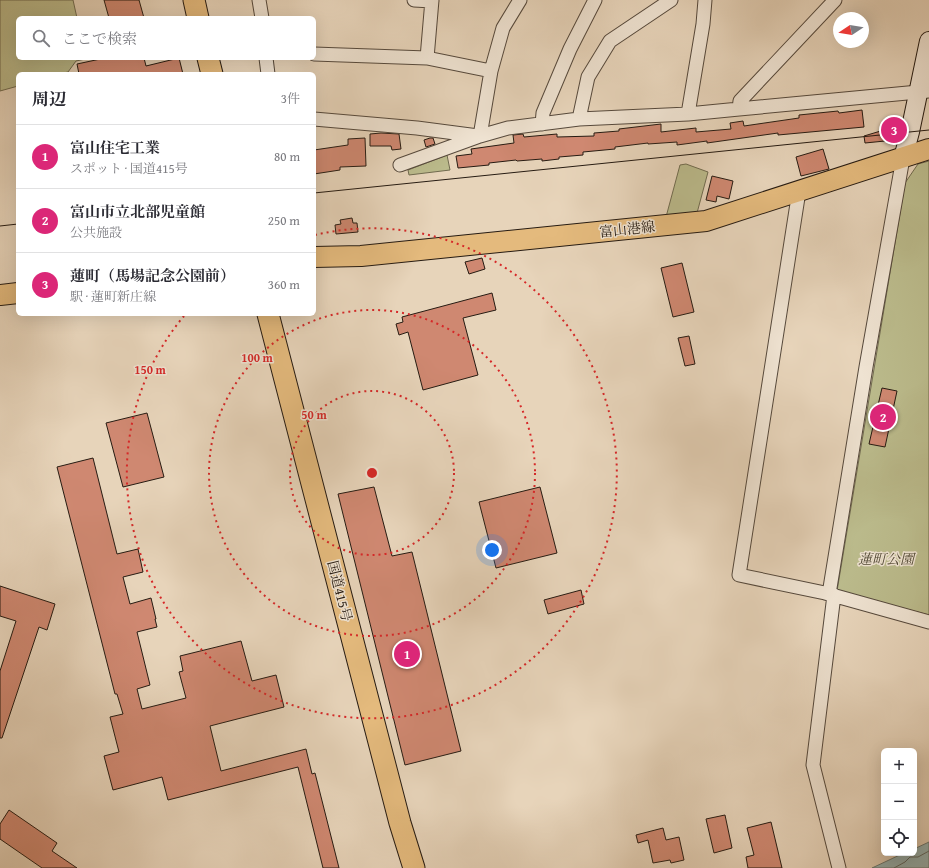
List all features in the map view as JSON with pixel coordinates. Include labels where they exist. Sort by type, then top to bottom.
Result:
[{"type":"highway","points":[[181,0],[185,16]]},
{"type":"highway","points":[[194,0],[198,16]]},
{"type":"highway","points":[[195,60],[198,72]]},
{"type":"highway","points":[[208,60],[212,72]]},
{"type":"highway","name":"国道415号","points":[[255,316],[291,448],[398,868]]},
{"type":"highway","name":"国道415号","points":[[269,316],[400,823],[414,868]]},
{"type":"main road","points":[[903,158],[924,91],[929,41]]},
{"type":"main road","name":"富山港線","points":[[316,257],[361,256],[706,221],[929,149]]},
{"type":"main road","points":[[0,295],[16,293]]},
{"type":"street","points":[[259,0],[262,16]]},
{"type":"street","points":[[414,0],[432,0],[427,58]]},
{"type":"street","points":[[480,136],[491,71],[503,28],[520,0]]},
{"type":"street","points":[[542,124],[543,112],[570,49],[595,0]]},
{"type":"street","points":[[579,119],[588,77],[610,41],[671,0]]},
{"type":"street","points":[[688,114],[703,24],[705,0]]},
{"type":"street","points":[[739,109],[740,101],[835,0]]},
{"type":"street","points":[[316,54],[427,58],[491,71]]},
{"type":"street","points":[[266,60],[268,72]]},
{"type":"street","points":[[400,165],[480,136],[508,128],[579,119],[688,114],[924,91]]},
{"type":"street","points":[[316,119],[416,128],[480,136]]},
{"type":"street","points":[[840,868],[813,765],[832,595],[866,367],[903,158]]},
{"type":"street","points":[[799,192],[739,574],[832,595],[929,622]]},
{"type":"green space","points":[[0,0],[73,0],[77,16],[16,16],[16,60],[81,60],[76,61],[68,72],[16,72],[16,87],[0,91]]},
{"type":"green space","points":[[447,155],[450,170],[409,175],[408,170]]},
{"type":"green space","name":"蓮町公園","points":[[929,161],[929,615],[837,591],[905,183],[918,164]]},
{"type":"green space","points":[[686,164],[708,172],[697,213],[666,217],[680,165]]},
{"type":"water","points":[[929,842],[929,868],[872,868],[898,856],[917,856],[917,848]]},
{"type":"building","points":[[104,0],[139,0],[143,16],[108,16]]},
{"type":"building","points":[[96,60],[144,60],[146,66],[171,60],[180,60],[182,72],[79,72],[77,64]]},
{"type":"building","points":[[862,110],[864,127],[778,135],[778,133],[707,143],[707,141],[677,145],[677,142],[648,143],[615,147],[615,149],[583,152],[583,155],[559,157],[559,159],[542,161],[542,159],[516,160],[489,163],[489,165],[458,168],[456,156],[472,154],[471,149],[514,143],[513,135],[523,134],[524,137],[557,134],[557,137],[594,136],[594,133],[619,131],[619,129],[661,124],[661,132],[696,128],[696,132],[731,129],[730,123],[743,121],[744,126],[799,118],[799,115]]},
{"type":"building","points":[[884,130],[885,141],[865,143],[864,136]]},
{"type":"building","points":[[370,134],[399,134],[401,149],[392,150],[391,146],[370,146]]},
{"type":"building","points":[[365,138],[366,166],[340,167],[340,170],[316,174],[316,150],[348,145],[348,139]]},
{"type":"building","points":[[433,138],[435,144],[426,147],[424,140]]},
{"type":"building","points":[[823,149],[829,169],[801,176],[796,157]]},
{"type":"building","points":[[712,176],[733,181],[729,199],[717,196],[716,202],[706,200]]},
{"type":"building","points":[[352,218],[353,223],[357,223],[358,232],[336,234],[335,225],[341,224],[340,220]]},
{"type":"building","points":[[482,258],[485,269],[469,274],[465,262]]},
{"type":"building","points":[[682,263],[694,312],[673,317],[661,268]]},
{"type":"building","points":[[492,293],[496,310],[463,318],[478,375],[423,390],[408,332],[399,335],[396,324],[403,322],[402,317]]},
{"type":"building","points":[[689,336],[695,364],[685,366],[678,338]]},
{"type":"building","points":[[882,388],[897,391],[885,447],[869,444]]},
{"type":"building","points":[[147,413],[164,477],[123,487],[106,423]]},
{"type":"building","points":[[93,458],[117,554],[138,549],[143,572],[123,577],[130,604],[151,598],[156,619],[157,627],[137,632],[150,685],[137,689],[142,709],[186,698],[179,672],[183,671],[180,656],[241,641],[252,681],[276,675],[284,707],[210,726],[221,771],[306,749],[312,774],[315,773],[339,868],[323,868],[298,767],[168,800],[162,777],[113,790],[104,756],[119,752],[110,717],[123,714],[117,694],[115,694],[57,467]]},
{"type":"building","points":[[374,487],[392,556],[412,552],[461,751],[405,765],[338,494]]},
{"type":"building","points":[[540,487],[557,553],[496,568],[479,502]]},
{"type":"building","points":[[0,586],[55,604],[47,630],[39,627],[2,738],[0,738],[0,671],[16,621],[0,616]]},
{"type":"building","points":[[581,590],[584,604],[548,614],[544,600]]},
{"type":"building","points":[[9,810],[57,843],[52,851],[77,868],[42,868],[0,839],[0,824]]},
{"type":"building","points":[[725,815],[732,848],[714,853],[706,819]]},
{"type":"building","points":[[771,822],[782,868],[748,868],[746,857],[754,855],[747,828]]},
{"type":"building","points":[[663,828],[666,840],[679,837],[684,860],[671,863],[670,860],[653,863],[648,840],[638,843],[636,835]]},
{"type":"tram line","points":[[316,193],[929,130]]},
{"type":"tram line","points":[[0,226],[16,224]]},
{"type":"place","name":"蓮町（馬場記念公園前）","points":[[894,130]]},
{"type":"place","name":"富山市立北部児童館","points":[[883,417]]},
{"type":"place","name":"富山住宅工業","points":[[407,654]]}]
